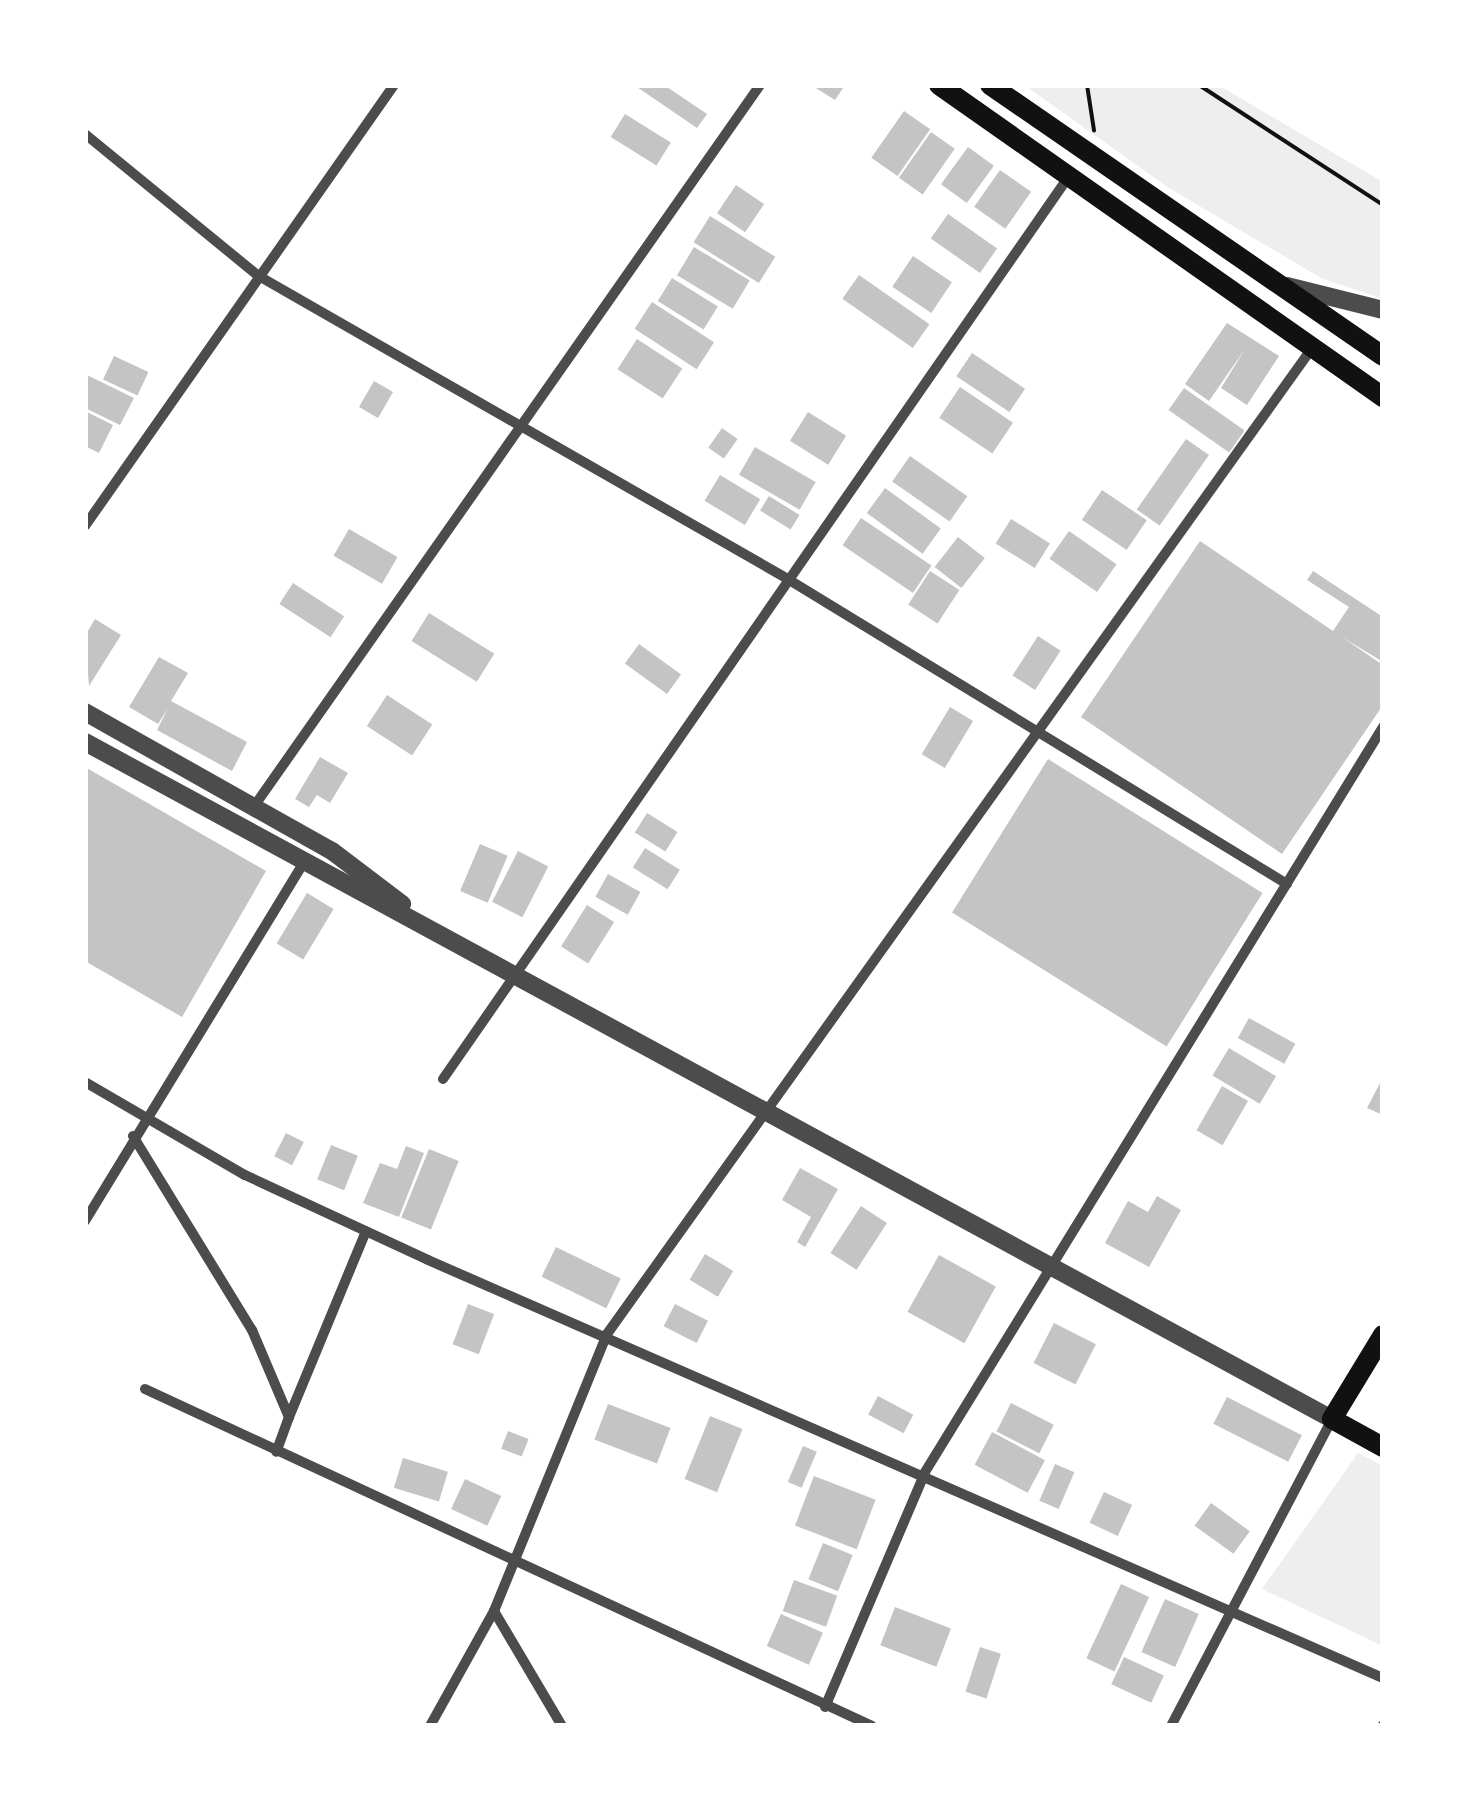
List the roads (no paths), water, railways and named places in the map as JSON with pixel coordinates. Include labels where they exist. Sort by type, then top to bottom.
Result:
[{"type":"main road","points":[[938,85],[1383,397]]},
{"type":"main road","points":[[990,85],[1383,356]]},
{"type":"main road","points":[[1383,1334],[1332,1419],[1383,1447]]},
{"type":"street","points":[[85,526],[257,275],[394,85]]},
{"type":"street","points":[[255,805],[522,431],[760,85]]},
{"type":"street","points":[[85,134],[257,275],[522,431],[786,578],[1288,884]]},
{"type":"street","points":[[442,1079],[786,578],[1070,175]]},
{"type":"street","points":[[1271,282],[1383,310]]},
{"type":"street","points":[[430,1726],[494,1612],[509,1563],[607,1334],[1313,347]]},
{"type":"street","points":[[85,712],[255,805],[426,924]]},
{"type":"street","points":[[825,1707],[925,1472],[1383,727]]},
{"type":"street","points":[[85,742],[303,864],[518,970],[766,1108],[1053,1260],[1332,1419],[1171,1726]]},
{"type":"street","points":[[85,1221],[133,1136],[303,864]]},
{"type":"street","points":[[85,1082],[144,1118],[366,1230],[925,1472],[1383,1678]]},
{"type":"street","points":[[133,1136],[174,1214],[240,1307],[289,1417]]},
{"type":"street","points":[[276,1452],[366,1230]]},
{"type":"street","points":[[146,1389],[509,1563],[872,1726]]},
{"type":"street","points":[[494,1612],[562,1726]]}]
